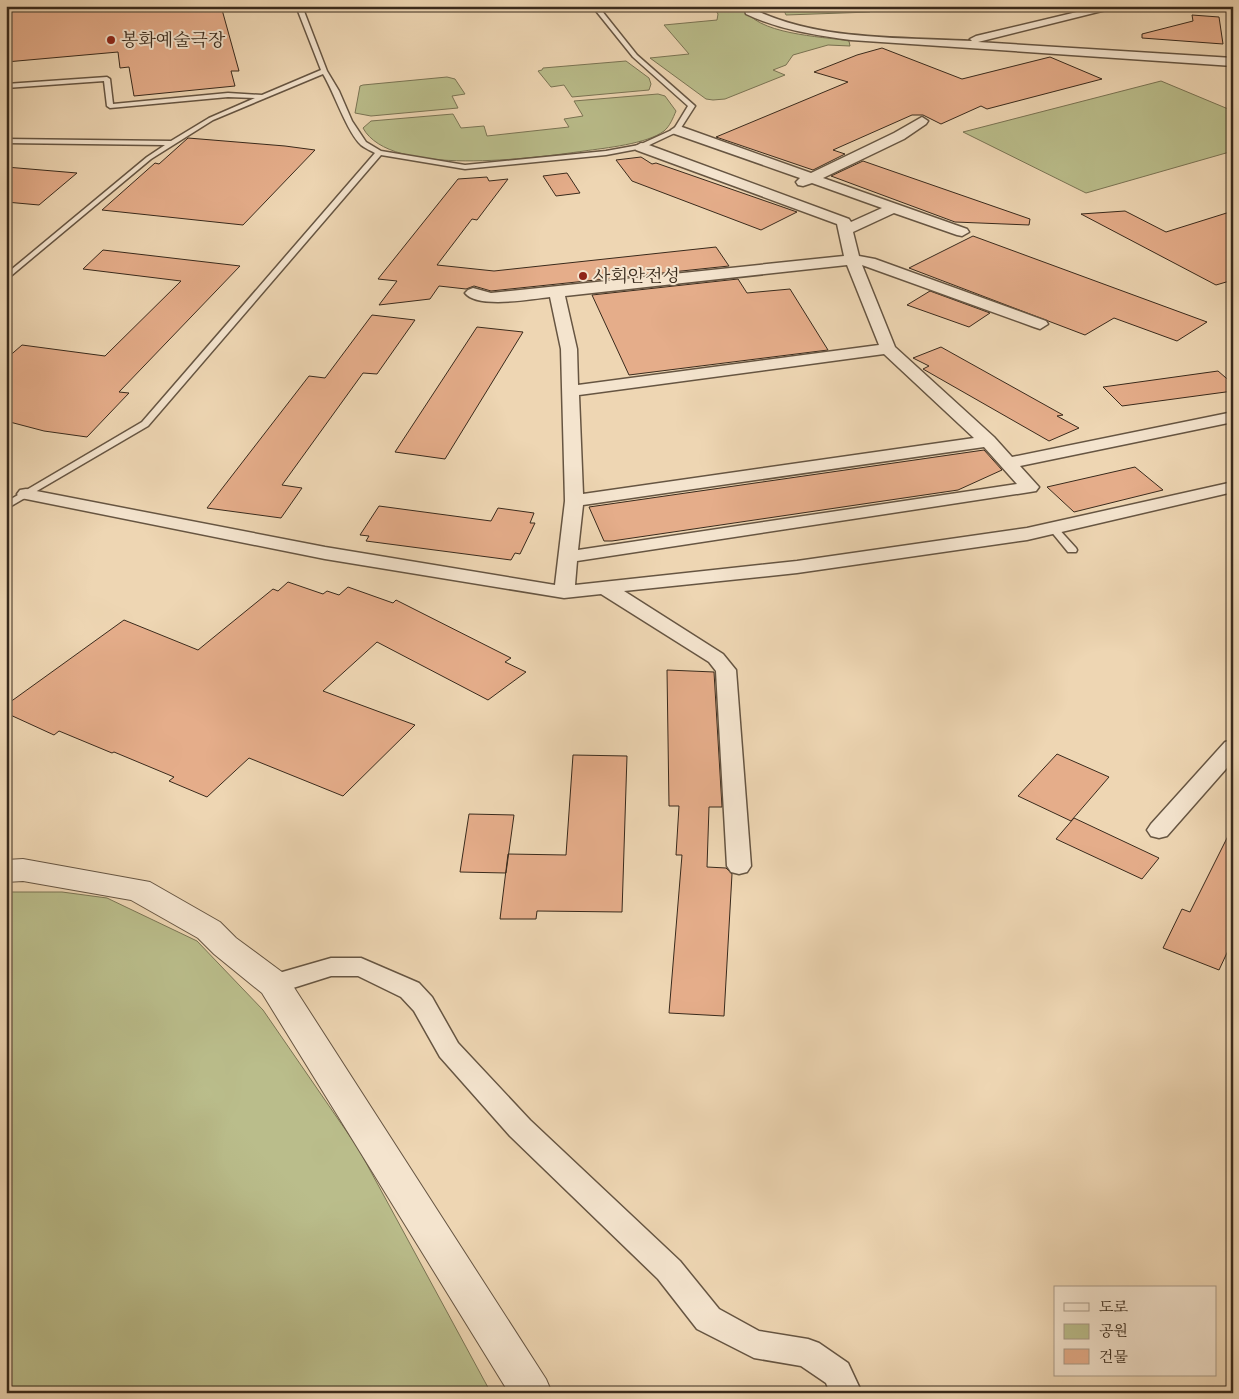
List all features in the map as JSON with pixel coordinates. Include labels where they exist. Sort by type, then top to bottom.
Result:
[{"type":"street","points":[[749,6],[750,12],[773,23],[803,31],[954,44],[1233,62]]},
{"type":"street","points":[[954,44],[1117,6]]},
{"type":"street","points":[[774,196],[900,136],[922,121]]},
{"type":"street","points":[[677,130],[962,232]]},
{"type":"street","points":[[568,557],[1030,487],[988,441],[888,349],[852,260],[844,222],[641,147]]},
{"type":"street","points":[[846,230],[893,208]]},
{"type":"street","points":[[473,293],[490,298],[852,260],[870,262],[1040,324]]},
{"type":"street","points":[[557,292],[569,349],[574,501],[564,592]]},
{"type":"street","points":[[570,391],[888,349]]},
{"type":"street","points":[[1008,463],[1233,417]]},
{"type":"street","points":[[574,501],[988,441]]},
{"type":"street","points":[[26,494],[325,553],[564,592],[797,567],[1027,534],[1233,487]]},
{"type":"street","points":[[605,588],[716,658],[726,670],[739,866]]},
{"type":"street","points":[[1159,830],[1233,747]]},
{"type":"street","points":[[6,871],[23,870],[138,890],[209,930],[225,946],[274,984],[532,1393]]},
{"type":"street","points":[[274,984],[331,967],[361,967],[410,990],[423,1004],[450,1050],[514,1121],[669,1270],[708,1319],[754,1344],[808,1353],[837,1373],[846,1393]]},
{"type":"lane","points":[[300,6],[324,71],[336,91],[349,121],[363,143],[379,153],[465,167],[606,153],[641,147],[677,130],[692,106],[635,56],[595,6]]},
{"type":"lane","points":[[6,278],[149,158],[211,118],[324,71]]},
{"type":"lane","points":[[6,86],[107,79],[110,106],[228,95],[265,96]]},
{"type":"lane","points":[[6,141],[173,143]]},
{"type":"lane","points":[[6,506],[145,424],[379,153]]},
{"type":"lane","points":[[1053,528],[1072,550]]},
{"type":"green space","points":[[713,6],[743,6],[750,16],[774,28],[849,41],[850,46],[828,45],[793,55],[786,65],[773,70],[785,75],[725,99],[706,99],[650,58],[689,54],[664,25],[717,20],[718,14]]},
{"type":"green space","points":[[782,6],[866,6],[870,12],[786,15]]},
{"type":"green space","points":[[626,61],[649,78],[651,84],[649,90],[572,97],[564,85],[551,87],[538,71],[543,68]]},
{"type":"green space","points":[[447,77],[455,79],[465,94],[452,96],[458,108],[371,116],[355,113],[360,86]]},
{"type":"green space","points":[[1161,81],[1233,111],[1233,151],[1086,193],[963,132]]},
{"type":"green space","points":[[658,94],[665,96],[676,111],[670,124],[664,131],[637,142],[562,154],[500,160],[465,161],[432,159],[402,154],[378,144],[363,128],[371,121],[453,114],[461,128],[484,126],[487,136],[569,127],[564,119],[583,116],[574,101]]},
{"type":"green space","points":[[6,892],[62,892],[107,898],[197,941],[263,1010],[358,1148],[491,1393],[6,1393]]},
{"type":"building","name":"봉화예술극장","points":[[6,6],[221,6],[239,71],[231,71],[235,86],[134,96],[129,67],[120,68],[118,52],[6,62]]},
{"type":"building","points":[[1192,15],[1219,17],[1223,44],[1142,38],[1142,34],[1193,21]]},
{"type":"building","points":[[882,48],[962,79],[1050,57],[1102,79],[987,109],[981,106],[941,124],[923,115],[912,115],[833,150],[845,154],[813,170],[716,137],[848,82],[814,72],[857,55]]},
{"type":"building","points":[[188,138],[315,150],[243,225],[102,210],[155,163],[159,164]]},
{"type":"building","points":[[641,157],[652,164],[656,163],[797,212],[761,230],[632,181],[616,160]]},
{"type":"building","points":[[863,161],[1030,219],[1029,225],[955,222],[831,176]]},
{"type":"building","points":[[6,167],[77,173],[39,205],[6,202]]},
{"type":"building","points":[[567,173],[580,193],[556,196],[543,176]]},
{"type":"building","points":[[487,177],[489,181],[508,179],[477,220],[472,219],[437,265],[494,271],[716,247],[729,266],[491,291],[474,286],[466,289],[439,286],[430,299],[379,305],[397,281],[378,279],[458,179]]},
{"type":"building","points":[[1125,211],[1166,232],[1233,211],[1233,280],[1216,285],[1081,214]]},
{"type":"building","points":[[973,236],[1207,322],[1177,341],[1114,318],[1085,335],[909,268]]},
{"type":"building","points":[[103,250],[240,266],[119,392],[129,393],[87,437],[44,431],[6,421],[6,359],[22,345],[105,356],[181,281],[83,269]]},
{"type":"building","points":[[738,279],[747,293],[790,289],[828,350],[629,375],[592,295]]},
{"type":"building","points":[[930,291],[990,313],[969,327],[907,305]]},
{"type":"building","points":[[372,315],[415,320],[377,374],[363,373],[282,485],[302,488],[281,518],[207,508],[309,376],[325,378]]},
{"type":"building","points":[[477,327],[523,332],[445,459],[395,452]]},
{"type":"building","points":[[941,347],[1063,415],[1057,416],[1079,428],[1049,441],[923,369],[929,366],[913,358]]},
{"type":"building","points":[[1218,371],[1233,384],[1233,391],[1122,406],[1103,387]]},
{"type":"building","points":[[984,450],[1002,470],[958,490],[612,541],[604,541],[589,507]]},
{"type":"building","points":[[1135,467],[1163,490],[1074,512],[1047,487]]},
{"type":"building","points":[[379,506],[491,521],[498,508],[534,513],[530,523],[535,523],[520,554],[515,553],[511,560],[366,541],[369,536],[360,535]]},
{"type":"building","points":[[288,582],[323,594],[327,591],[339,595],[348,587],[393,603],[396,600],[511,658],[505,662],[526,672],[488,700],[377,642],[323,691],[415,725],[343,796],[249,758],[207,797],[169,781],[174,777],[59,731],[54,735],[6,713],[6,705],[124,620],[198,650],[273,589],[278,591]]},
{"type":"building","points":[[667,670],[714,672],[722,807],[709,807],[707,867],[726,868],[732,874],[724,1016],[669,1013],[682,855],[676,855],[679,806],[669,806]]},
{"type":"building","points":[[1057,754],[1109,777],[1071,821],[1018,796]]},
{"type":"building","points":[[573,755],[627,756],[622,912],[537,911],[536,919],[500,919],[508,854],[566,855]]},
{"type":"building","points":[[469,814],[514,815],[506,873],[460,872]]},
{"type":"building","points":[[1074,818],[1159,858],[1142,879],[1056,839]]},
{"type":"building","points":[[1233,826],[1233,940],[1219,970],[1163,948],[1182,909],[1190,912]]},
{"type":"place","name":"봉화예술극장","points":[[111,40]]},
{"type":"place","name":"사회안전성","points":[[583,276]]}]
